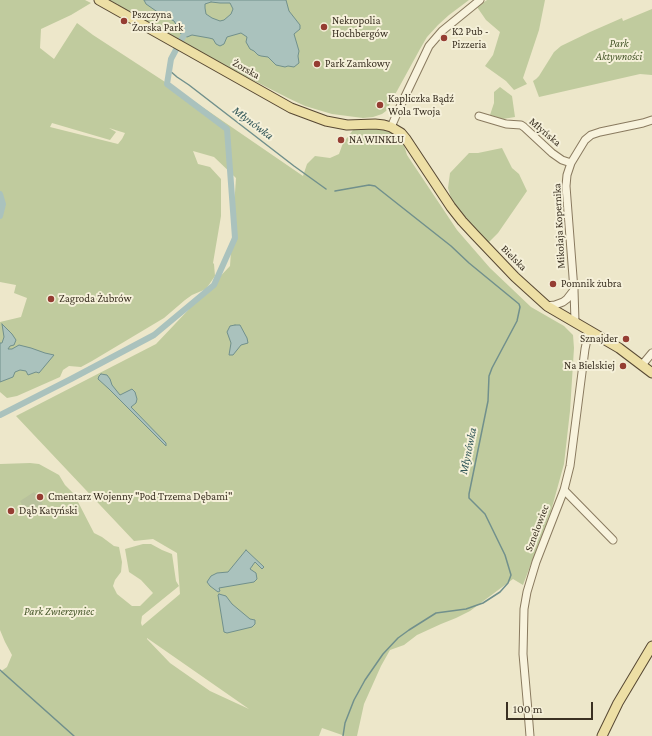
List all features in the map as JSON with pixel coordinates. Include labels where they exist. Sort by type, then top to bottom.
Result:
[{"type":"main road","name":"Żorska","points":[[99,0],[291,108],[337,124],[375,124],[391,127]]},
{"type":"main road","name":"Bielska","points":[[391,127],[406,139],[451,207],[470,230],[515,276],[547,306],[619,348],[652,373]]},
{"type":"main road","points":[[602,736],[615,708],[652,646]]},
{"type":"street","points":[[391,127],[429,46],[442,31],[480,0]]},
{"type":"street","name":"Młyńska","points":[[479,116],[506,124],[521,125],[552,153],[562,160],[571,163]]},
{"type":"street","name":"Mikołaja Kopernika","points":[[575,322],[566,186],[567,174],[571,163],[585,140],[592,135],[652,120]]},
{"type":"street","points":[[547,306],[563,302],[574,290]]},
{"type":"street","name":"Sznelowiec","points":[[530,736],[523,654],[525,604],[536,562],[564,490],[570,466],[585,349],[589,330]]},
{"type":"street","points":[[642,365],[652,353]]},
{"type":"street","points":[[564,490],[613,540]]},
{"type":"green space","name":"Park Zwierzyniec","points":[[0,0],[85,0],[91,3],[71,15],[41,29],[40,48],[54,59],[77,23],[303,176],[307,164],[315,156],[330,158],[339,154],[343,143],[353,130],[360,128],[383,129],[392,132],[403,142],[407,155],[457,230],[490,268],[531,307],[564,326],[573,335],[574,348],[570,411],[564,464],[551,511],[523,585],[513,579],[470,611],[417,635],[404,645],[390,650],[364,704],[357,736],[345,736],[322,728],[319,736],[0,736],[0,672],[7,667],[12,655],[0,630],[0,464],[39,464],[59,475],[65,485],[73,493],[94,533],[114,546],[119,547],[122,562],[121,572],[115,580],[113,586],[117,594],[132,606],[140,606],[153,593],[141,580],[129,572],[125,549],[143,544],[151,544],[172,554],[176,581],[179,586],[142,616],[142,626],[180,594],[177,553],[153,539],[134,541],[16,416],[156,344],[230,266],[236,178],[214,157],[193,151],[198,164],[210,167],[221,179],[221,216],[213,263],[215,276],[206,289],[192,295],[164,318],[92,361],[81,367],[69,366],[63,370],[60,377],[17,396],[7,398],[0,392],[0,322],[21,317],[27,298],[14,293],[16,285],[0,282]],"holes":[[[52,123],[110,140],[116,132],[109,128],[125,133],[118,144],[50,127]],[[147,638],[249,709],[210,691],[170,663]]]},
{"type":"green space","name":"Park Zamkowy","points":[[110,0],[469,0],[449,15],[427,37],[386,111],[373,117],[363,118],[332,114],[305,106],[184,45]]},
{"type":"green space","points":[[487,0],[545,0],[539,30],[523,78],[527,84],[514,90],[506,81],[485,66],[493,55],[500,32],[486,20],[477,7]]},
{"type":"green space","name":"Park Aktywności","points":[[652,9],[652,75],[640,74],[539,97],[533,81],[539,76],[554,52],[561,46],[622,18],[623,21]]},
{"type":"green space","points":[[500,87],[512,96],[515,117],[503,119],[490,115],[494,103],[494,92]]},
{"type":"green space","points":[[502,148],[512,168],[519,174],[527,191],[498,233],[488,243],[456,206],[451,198],[448,188],[450,173],[469,153],[478,153]]},
{"type":"green space","points":[[34,492],[43,504],[27,514],[20,501]]},
{"type":"water","points":[[144,0],[286,0],[289,11],[300,25],[300,29],[294,34],[299,51],[299,63],[294,67],[276,65],[268,57],[258,55],[250,49],[246,42],[247,37],[241,33],[227,37],[224,44],[220,46],[216,44],[213,39],[192,35],[187,37],[178,31],[174,21],[146,4]],"holes":[[[211,2],[230,3],[233,9],[231,14],[224,20],[220,21],[206,14],[205,8],[205,4]]]},
{"type":"water","points":[[2,324],[16,340],[14,345],[10,346],[8,349],[12,349],[19,345],[54,355],[39,373],[36,372],[28,375],[26,371],[20,370],[15,372],[13,377],[0,382],[0,343],[2,343],[4,337]]},
{"type":"water","points":[[240,325],[248,343],[241,345],[233,355],[229,355],[231,343],[227,332],[230,326]]},
{"type":"water","points":[[101,374],[107,375],[112,385],[120,395],[132,389],[135,392],[137,399],[136,403],[131,407],[166,443],[166,446],[98,379]]},
{"type":"water","points":[[246,550],[264,567],[262,569],[255,562],[250,569],[256,573],[257,579],[254,582],[219,588],[220,591],[218,592],[210,586],[207,582],[211,576],[217,573],[228,572]]},
{"type":"water","points":[[219,594],[226,596],[232,604],[250,619],[255,620],[255,624],[252,627],[227,633],[224,632]]},
{"type":"waterway","points":[[0,415],[154,335],[214,285],[235,238],[227,129],[167,84],[171,59],[184,35]]},
{"type":"waterway","name":"Młynówka","points":[[169,70],[326,189]]},
{"type":"waterway","name":"Młynówka","points":[[335,191],[369,185],[375,186],[451,246],[469,263],[519,304],[520,307],[517,321],[489,376],[488,401],[469,494],[469,498],[485,514],[505,555],[511,575],[508,583],[500,592],[483,603],[466,609],[436,613],[398,638],[383,654],[365,680],[354,700],[345,723],[343,736]]},
{"type":"waterway","points":[[0,194],[3,204],[0,216]]},
{"type":"waterway","points":[[0,670],[74,736]]},
{"type":"place","name":"Pszczyna Żorska Park","points":[[124,21]]},
{"type":"place","name":"Nekropolia Hochbergów","points":[[324,27]]},
{"type":"place","name":"K2 Pub - Pizzeria","points":[[444,38]]},
{"type":"place","name":"Park Zamkowy","points":[[317,64]]},
{"type":"place","name":"Kapliczka Bądź Wola Twoja","points":[[380,105]]},
{"type":"place","name":"NA WINKLU","points":[[341,140]]},
{"type":"place","name":"Pomnik żubra","points":[[553,284]]},
{"type":"place","name":"Zagroda Żubrów","points":[[51,299]]},
{"type":"place","name":"Sznajder","points":[[626,339]]},
{"type":"place","name":"Na Bielskiej","points":[[623,366]]},
{"type":"place","name":"Cmentarz Wojenny \"Pod Trzema Dębami\"","points":[[40,497]]},
{"type":"place","name":"Dąb Katyński","points":[[11,511]]}]
